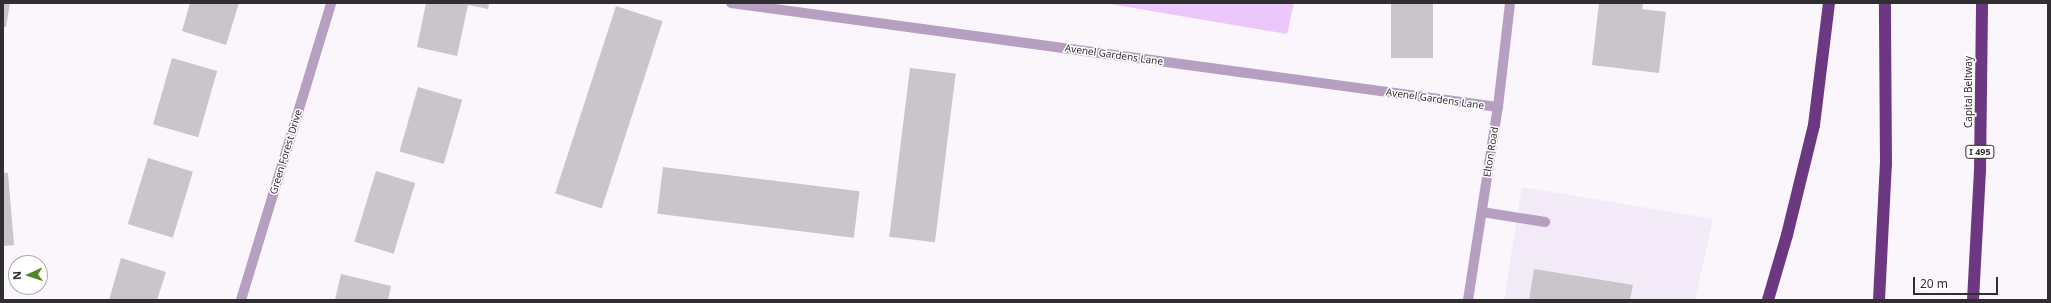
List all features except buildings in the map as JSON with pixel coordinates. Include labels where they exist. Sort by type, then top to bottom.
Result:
[{"type":"highway","points":[[1768,300],[1788,235],[1814,125],[1829,3]]},
{"type":"highway","points":[[1879,300],[1886,164],[1885,3]]},
{"type":"highway","name":"Capital Beltway","points":[[1973,300],[1980,171],[1982,3]]},
{"type":"street","name":"Green Forest Drive","points":[[241,300],[330,3]]},
{"type":"street","name":"Avenel Gardens Lane","points":[[731,3],[1498,107]]},
{"type":"street","name":"Elton Road","points":[[1468,300],[1498,107],[1510,3]]},
{"type":"street","points":[[1482,212],[1545,222]]},
{"type":"shaded area","points":[[1104,3],[1294,3],[1287,34]]},
{"type":"shaded area","points":[[1522,187],[1713,219],[1695,300],[1504,300]]}]
